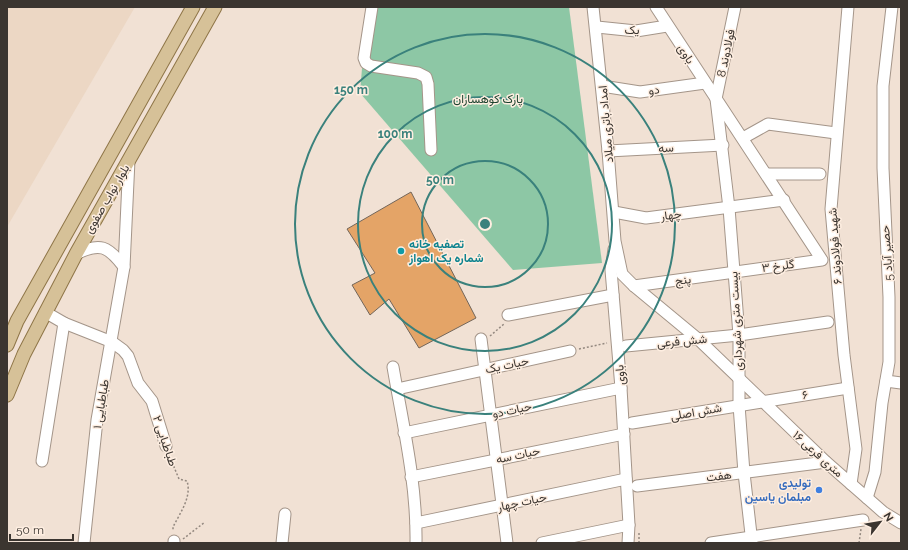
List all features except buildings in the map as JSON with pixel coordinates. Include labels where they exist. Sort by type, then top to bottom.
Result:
[{"type":"main road","name":"بلوار نواب صفوی","points":[[7,345],[17,321],[193,7]]},
{"type":"main road","name":"بلوار نواب صفوی","points":[[7,395],[24,354],[76,254],[215,7]]},
{"type":"street","points":[[372,7],[364,58],[366,64],[418,73],[426,77],[428,84],[431,150]]},
{"type":"street","name":"امداد باتری میلاد","points":[[594,7],[614,212],[615,241]]},
{"type":"street","name":"باوی","points":[[656,7],[667,26],[767,174],[822,260]]},
{"type":"street","name":"فولادوند 8","points":[[716,99],[735,7]]},
{"type":"street","name":"شهید فولادوند ۶","points":[[848,7],[836,133],[831,210],[834,256],[856,449],[851,484]]},
{"type":"street","name":"حصیر آباد 5","points":[[867,498],[875,472],[882,403],[889,362],[890,297],[884,224],[883,86],[892,7]]},
{"type":"street","name":"یک","points":[[597,27],[636,31],[667,26]]},
{"type":"street","name":"دو","points":[[602,86],[640,92],[705,83]]},
{"type":"street","name":"بیست متری شهرداری","points":[[716,99],[723,145],[729,208],[739,336],[739,405],[744,473],[752,540]]},
{"type":"street","points":[[743,138],[768,124],[836,133]]},
{"type":"street","name":"سه","points":[[608,152],[723,145]]},
{"type":"street","name":"طباطبایی ۱","points":[[84,543],[97,420],[112,342],[124,266],[130,160]]},
{"type":"street","points":[[767,174],[820,174]]},
{"type":"street","name":"چهار","points":[[614,212],[646,218],[784,200]]},
{"type":"street","name":"باوی","points":[[615,241],[611,270],[613,295],[621,343],[621,388],[629,525],[628,543]]},
{"type":"street","name":"۱۶ متری فرعی","points":[[615,241],[622,274],[634,286],[698,339],[739,381],[826,462],[867,498],[901,523]]},
{"type":"street","points":[[76,254],[97,246],[108,249],[124,266]]},
{"type":"street","name":"گلرخ ۳","points":[[733,272],[822,260]]},
{"type":"street","name":"پنج","points":[[634,286],[733,272]]},
{"type":"street","points":[[508,315],[613,295]]},
{"type":"street","name":"طباطبایی ۲","points":[[45,312],[64,323],[112,342],[123,350],[128,356],[138,383],[152,401],[166,446]]},
{"type":"street","points":[[7,333],[17,321]]},
{"type":"street","name":"شش فرعی","points":[[621,343],[739,336],[828,322]]},
{"type":"street","points":[[42,461],[64,323]]},
{"type":"street","points":[[481,339],[507,543]]},
{"type":"street","name":"حیات یک","points":[[397,389],[570,351]]},
{"type":"street","points":[[393,367],[411,477],[416,523],[416,543]]},
{"type":"street","points":[[886,381],[901,383]]},
{"type":"street","name":"حیات دو","points":[[404,433],[621,388]]},
{"type":"street","name":"۶","points":[[761,401],[848,388]]},
{"type":"street","name":"شش اصلی","points":[[632,424],[761,401]]},
{"type":"street","name":"حیات سه","points":[[411,477],[624,434]]},
{"type":"street","name":"هفت","points":[[637,486],[826,462]]},
{"type":"street","name":"حیات چهار","points":[[416,523],[626,479]]},
{"type":"street","points":[[282,543],[285,514]]},
{"type":"street","points":[[711,543],[752,540],[863,520]]},
{"type":"street","points":[[542,543],[629,525]]},
{"type":"path","points":[[481,339],[496,333],[504,325],[508,315]]},
{"type":"path","points":[[570,351],[621,343]]},
{"type":"path","name":"طباطبایی ۲","points":[[166,446],[175,472],[179,479],[187,481],[189,487],[187,498],[173,527],[174,542]]},
{"type":"path","points":[[174,542],[184,538],[205,522]]},
{"type":"shaded area","points":[[7,7],[135,7],[7,227]]},
{"type":"green space","name":"پارک کوهساران","points":[[367,7],[569,7],[602,263],[513,270],[360,93]]},
{"type":"place","name":"تصفیه خانه شماره یک اهواز","points":[[401,251]]},
{"type":"place","name":"تولیدی مبلمان یاسین","points":[[819,490]]}]
